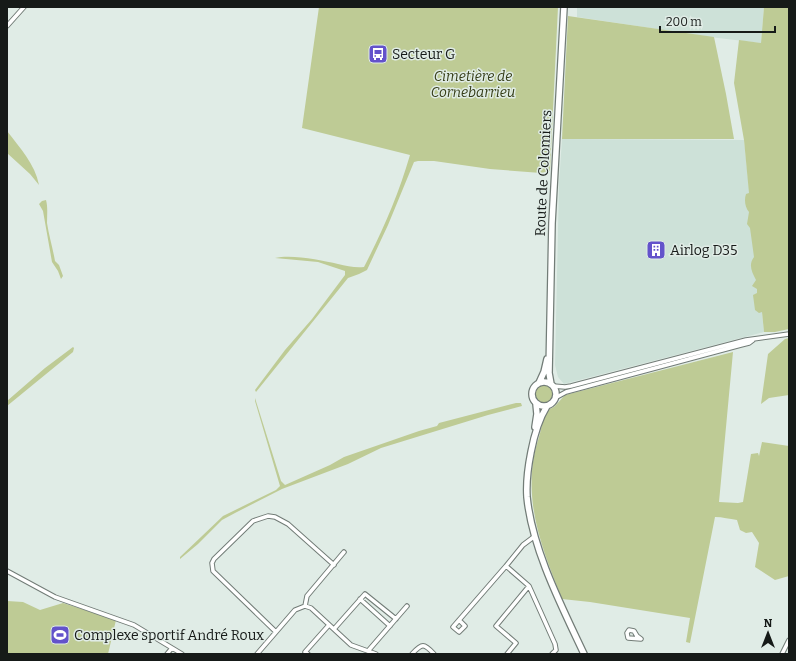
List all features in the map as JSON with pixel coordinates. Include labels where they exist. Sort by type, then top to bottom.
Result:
[{"type":"main road","name":"Route de Colomiers","points":[[552,385],[549,373],[552,223],[564,7]]},
{"type":"main road","name":"Route de Colomiers","points":[[539,383],[544,372],[550,341]]},
{"type":"main road","points":[[534,436],[547,406],[551,404],[555,398],[556,391],[552,385],[543,382],[535,385],[532,392],[533,400],[536,404],[537,414],[529,460],[527,486],[528,506],[537,542],[555,589],[584,654]]},
{"type":"main road","points":[[536,404],[547,406]]},
{"type":"street","points":[[7,26],[24,7]]},
{"type":"street","points":[[552,385],[565,387],[571,386],[746,340],[789,334]]},
{"type":"street","points":[[555,398],[566,392],[742,346],[749,343],[753,339]]},
{"type":"street","points":[[276,632],[213,571],[212,563],[214,559],[253,521],[268,516],[275,517],[288,524],[334,565]]},
{"type":"street","points":[[459,620],[526,542],[535,536]]},
{"type":"street","points":[[526,542],[537,542]]},
{"type":"street","points":[[305,606],[307,596],[344,552]]},
{"type":"street","points":[[506,566],[529,586],[555,644],[556,650],[552,654]]},
{"type":"street","points":[[7,571],[55,597],[134,625],[182,654]]},
{"type":"street","points":[[507,654],[516,643],[496,626],[529,586]]},
{"type":"street","points":[[334,629],[365,594],[396,619]]},
{"type":"street","points":[[360,599],[390,626]]},
{"type":"street","points":[[257,654],[295,610],[305,606],[311,608],[351,645],[374,654]]},
{"type":"street","points":[[368,651],[407,606]]},
{"type":"street","points":[[308,654],[305,652],[329,625]]},
{"type":"street","points":[[782,654],[789,640]]},
{"type":"street","points":[[412,654],[419,646],[422,645],[427,646],[434,654]]},
{"type":"street","points":[[167,654],[172,648]]},
{"type":"shaded area","points":[[577,7],[764,7],[761,43],[577,17]]},
{"type":"shaded area","points":[[562,139],[744,140],[764,332],[564,384],[558,377],[555,365],[559,184]]},
{"type":"green space","name":"Cimetière de Cornebarrieu","points":[[319,7],[558,7],[550,171],[541,173],[490,169],[434,161],[414,162],[388,225],[367,270],[348,278],[256,392],[255,390],[285,350],[312,319],[345,275],[345,271],[318,262],[275,258],[298,257],[351,267],[364,267],[390,212],[410,155],[302,128]]},
{"type":"green space","points":[[764,7],[789,7],[789,329],[775,332],[764,332],[762,312],[759,313],[755,310],[753,295],[757,293],[757,289],[752,286],[756,280],[751,268],[751,263],[754,257],[750,228],[747,224],[749,212],[745,201],[746,194],[749,193],[744,140],[734,83],[739,40],[761,43]]},
{"type":"green space","points":[[568,16],[714,37],[734,139],[562,139]]},
{"type":"green space","points":[[7,131],[31,163],[39,185],[30,174],[7,153]]},
{"type":"green space","points":[[46,200],[47,223],[55,261],[59,265],[63,276],[61,279],[52,262],[43,211],[39,204]]},
{"type":"green space","points":[[789,338],[789,395],[769,398],[761,404],[768,354],[785,339]]},
{"type":"green space","points":[[73,347],[73,352],[7,406],[7,401],[45,368]]},
{"type":"green space","points":[[733,352],[719,502],[743,502],[751,454],[758,453],[759,456],[762,442],[789,446],[789,576],[775,580],[755,567],[759,543],[752,532],[746,533],[740,530],[737,520],[715,517],[690,643],[686,642],[690,618],[562,599],[540,540],[532,500],[534,458],[543,420],[547,411],[555,406],[565,395]]},
{"type":"green space","points":[[544,385],[550,388],[553,394],[550,400],[544,403],[538,400],[535,394],[538,388]]},
{"type":"green space","points":[[255,398],[281,481],[285,485],[330,465],[344,457],[437,426],[439,423],[516,403],[521,403],[522,406],[381,448],[348,464],[282,489],[222,520],[198,544],[180,559],[180,557],[223,516],[276,490],[280,486]]},
{"type":"green space","name":"Complexe sportif André Roux","points":[[7,601],[23,602],[40,610],[63,603],[116,620],[108,654],[7,654]]},
{"type":"place","name":"Secteur G","points":[[378,54]]},
{"type":"place","name":"Airlog D35","points":[[656,250]]},
{"type":"place","name":"Complexe sportif André Roux","points":[[60,635]]}]
